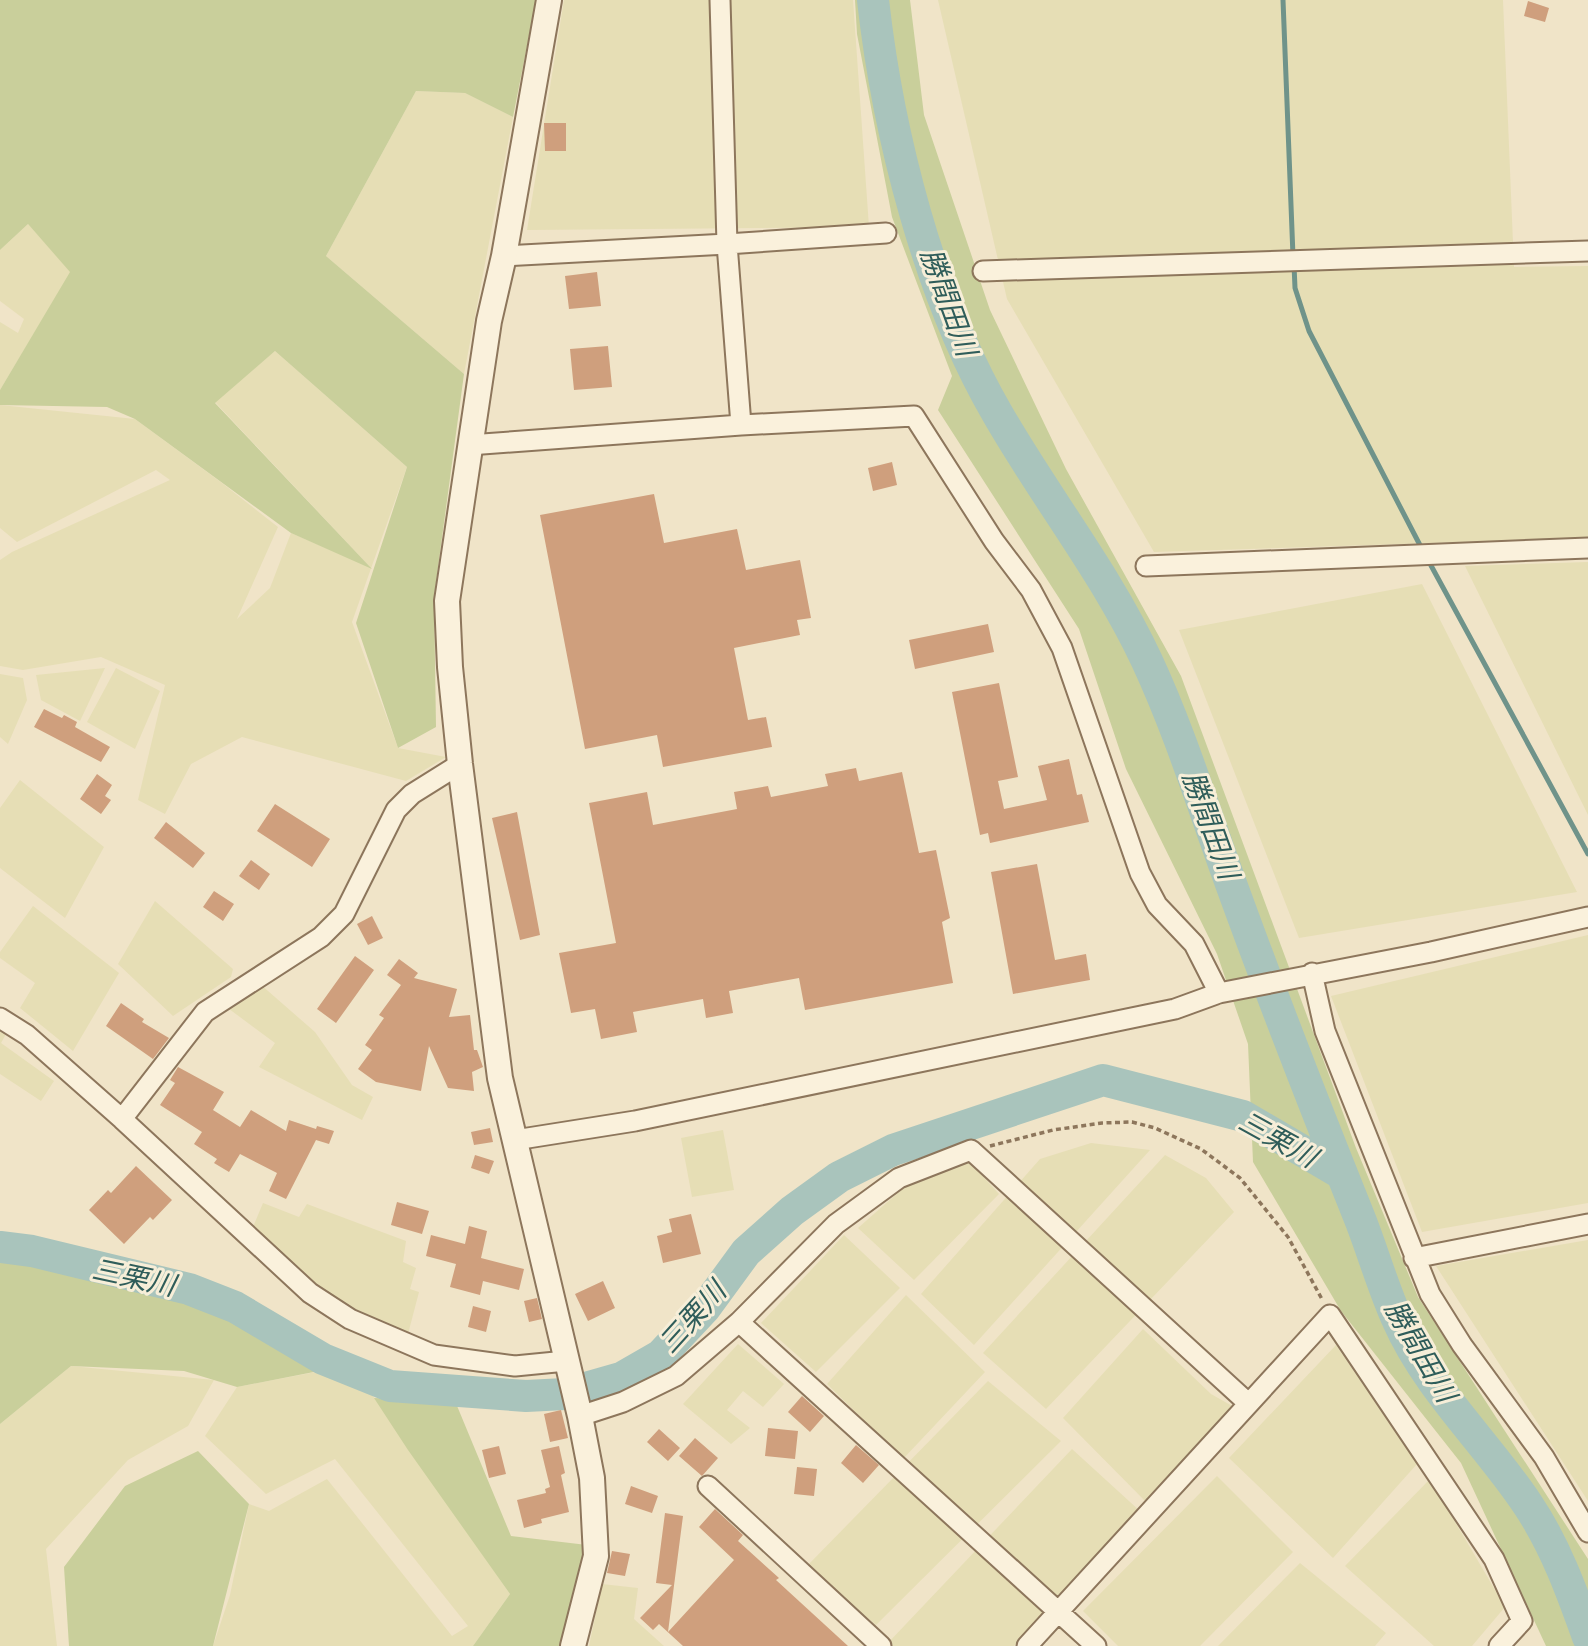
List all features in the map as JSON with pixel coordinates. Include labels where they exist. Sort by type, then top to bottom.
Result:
[{"type":"street","points":[[550,0],[504,256],[489,321],[447,601],[450,667],[460,764],[500,1078],[580,1416],[592,1478],[596,1556],[573,1646]]},
{"type":"street","points":[[720,0],[727,244],[741,425]]},
{"type":"street","points":[[504,256],[886,233]]},
{"type":"street","points":[[983,271],[1588,251]]},
{"type":"street","points":[[469,445],[741,425],[914,416],[993,541],[1031,590],[1062,648],[1140,873],[1157,905],[1195,944],[1225,992]]},
{"type":"street","points":[[1146,566],[1588,548]]},
{"type":"street","points":[[122,1119],[205,1012],[321,937],[344,914],[396,810],[412,794],[460,764]]},
{"type":"street","points":[[515,1140],[635,1121],[1175,1009],[1225,992],[1431,952],[1588,917]]},
{"type":"street","points":[[1307,975],[1325,1031],[1430,1294],[1462,1345],[1544,1457],[1587,1530]]},
{"type":"street","points":[[0,1018],[27,1035],[122,1119],[310,1293],[350,1319],[434,1355],[515,1366],[566,1361]]},
{"type":"street","points":[[580,1416],[623,1402],[676,1376],[739,1322],[836,1224],[899,1178],[971,1150],[1248,1403]]},
{"type":"street","points":[[1415,1258],[1588,1224]]},
{"type":"street","points":[[1027,1646],[1330,1315],[1494,1559],[1522,1621],[1499,1646]]},
{"type":"street","points":[[739,1322],[1096,1646]]},
{"type":"street","points":[[708,1486],[881,1646]]},
{"type":"path","points":[[971,1150],[1053,1130],[1102,1123],[1132,1122],[1155,1128],[1200,1149],[1240,1178],[1288,1237],[1330,1315]]},
{"type":"shaded area","points":[[564,0],[853,0],[869,227],[527,230]]},
{"type":"shaded area","points":[[938,0],[1503,0],[1514,267],[1588,266],[1588,538],[1154,552],[1007,299]]},
{"type":"shaded area","points":[[416,91],[465,93],[513,117],[464,374],[326,256]]},
{"type":"shaded area","points":[[28,224],[71,272],[0,390],[0,322],[18,333],[24,319],[0,301],[0,250]]},
{"type":"shaded area","points":[[275,351],[407,467],[352,622],[398,748],[446,757],[406,781],[242,737],[191,764],[165,814],[138,800],[165,685],[101,657],[23,670],[0,666],[0,560],[12,552],[170,480],[156,470],[17,542],[0,528],[0,405],[135,419],[278,527],[237,619],[270,588],[291,533],[370,567],[215,402]]},
{"type":"shaded area","points":[[1588,562],[1588,815],[1465,566]]},
{"type":"shaded area","points":[[1422,584],[1577,892],[1299,938],[1179,630]]},
{"type":"shaded area","points":[[105,668],[80,721],[41,700],[36,675]]},
{"type":"shaded area","points":[[116,668],[160,691],[135,749],[87,722]]},
{"type":"shaded area","points":[[0,674],[23,678],[27,700],[8,744],[0,737]]},
{"type":"shaded area","points":[[20,780],[104,847],[65,918],[0,868],[0,808]]},
{"type":"shaded area","points":[[155,901],[233,969],[231,977],[173,1016],[118,964]]},
{"type":"shaded area","points":[[33,906],[119,973],[73,1051],[20,1008],[35,983],[0,958],[0,952]]},
{"type":"shaded area","points":[[1588,935],[1588,1203],[1422,1232],[1331,996]]},
{"type":"shaded area","points":[[260,984],[315,1032],[352,1085],[373,1097],[362,1120],[259,1067],[275,1043],[221,1003]]},
{"type":"shaded area","points":[[0,1030],[6,1034],[1,1043],[54,1081],[41,1101],[0,1074]]},
{"type":"shaded area","points":[[723,1130],[734,1190],[692,1197],[681,1138]]},
{"type":"shaded area","points":[[1091,1143],[1150,1150],[974,1345],[921,1294],[1040,1159]]},
{"type":"shaded area","points":[[1165,1155],[1206,1178],[1234,1212],[1046,1409],[983,1353]]},
{"type":"shaded area","points":[[970,1162],[999,1194],[914,1280],[858,1228],[909,1183]]},
{"type":"shaded area","points":[[263,1203],[299,1217],[307,1204],[406,1241],[403,1262],[416,1268],[410,1289],[419,1292],[408,1334],[337,1303],[253,1227]]},
{"type":"shaded area","points":[[844,1235],[900,1288],[816,1372],[761,1323]]},
{"type":"shaded area","points":[[1588,1240],[1588,1501],[1436,1266]]},
{"type":"shaded area","points":[[906,1295],[985,1372],[903,1459],[827,1384]]},
{"type":"shaded area","points":[[1143,1329],[1211,1394],[1234,1407],[1150,1506],[1063,1418]]},
{"type":"shaded area","points":[[738,1344],[784,1384],[763,1407],[743,1391],[727,1410],[750,1428],[731,1444],[683,1404]]},
{"type":"shaded area","points":[[1336,1345],[1417,1464],[1333,1558],[1229,1458]]},
{"type":"shaded area","points":[[71,1366],[214,1380],[188,1426],[128,1460],[46,1549],[57,1646],[0,1646],[0,1424]]},
{"type":"shaded area","points":[[321,1371],[371,1393],[510,1594],[473,1646],[213,1646],[230,1595],[249,1504],[269,1511],[327,1479],[452,1636],[468,1626],[335,1459],[266,1494],[205,1436],[237,1387]]},
{"type":"shaded area","points":[[988,1381],[1061,1441],[876,1625],[807,1566]]},
{"type":"shaded area","points":[[1072,1449],[1141,1512],[1014,1646],[887,1644]]},
{"type":"shaded area","points":[[1217,1476],[1293,1552],[1200,1646],[1118,1646],[1083,1611]]},
{"type":"shaded area","points":[[1430,1479],[1505,1607],[1472,1646],[1434,1646],[1345,1566]]},
{"type":"shaded area","points":[[1300,1563],[1386,1633],[1375,1646],[1218,1646]]},
{"type":"shaded area","points":[[602,1584],[638,1588],[634,1619],[664,1646],[589,1646]]},
{"type":"green space","points":[[0,0],[536,0],[513,117],[465,93],[416,91],[326,256],[464,374],[434,597],[436,727],[398,748],[356,623],[407,467],[275,351],[215,403],[372,569],[291,533],[135,419],[107,407],[0,405],[0,390],[70,272],[28,224],[0,250]]},
{"type":"green space","points":[[855,0],[910,0],[924,115],[990,310],[1066,469],[1181,676],[1356,1148],[1418,1297],[1588,1559],[1588,1646],[1546,1646],[1461,1463],[1341,1311],[1253,1162],[1248,1044],[1217,954],[1126,769],[1079,629],[938,410],[952,376],[892,217],[857,34]]},
{"type":"green space","points":[[0,1248],[179,1281],[334,1368],[237,1387],[184,1371],[71,1366],[0,1424]]},
{"type":"green space","points":[[374,1398],[455,1401],[511,1536],[587,1545],[572,1612],[561,1646],[473,1646],[510,1594]]},
{"type":"green space","points":[[198,1451],[249,1504],[213,1646],[69,1646],[64,1567],[125,1486]]},
{"type":"building","points":[[1528,1],[1549,8],[1545,22],[1524,16]]},
{"type":"building","points":[[544,123],[566,123],[566,151],[545,151]]},
{"type":"building","points":[[597,272],[601,306],[569,309],[565,276]]},
{"type":"building","points":[[608,346],[612,387],[574,390],[570,349]]},
{"type":"building","points":[[892,462],[897,485],[873,491],[868,468]]},
{"type":"building","points":[[654,494],[664,543],[737,529],[746,570],[800,560],[811,618],[797,620],[800,635],[734,648],[748,720],[766,717],[772,747],[663,767],[657,735],[585,749],[540,515]]},
{"type":"building","points":[[988,624],[994,652],[915,669],[909,640]]},
{"type":"building","points":[[999,683],[1018,777],[998,781],[1004,809],[1047,800],[1038,766],[1069,759],[1077,795],[1082,794],[1089,822],[990,843],[988,833],[980,835],[952,692]]},
{"type":"building","points":[[44,709],[77,722],[75,727],[110,747],[101,762],[34,727]]},
{"type":"building","points":[[856,768],[859,781],[902,772],[919,853],[936,850],[950,918],[942,922],[953,983],[805,1010],[799,978],[729,991],[733,1013],[706,1018],[703,999],[633,1012],[637,1032],[601,1039],[595,1009],[571,1013],[559,953],[616,943],[589,803],[647,792],[653,825],[737,809],[734,792],[768,786],[771,797],[828,786],[825,774]]},
{"type":"building","points":[[97,774],[112,785],[105,796],[111,800],[101,814],[80,799]]},
{"type":"building","points":[[275,804],[330,839],[312,867],[257,831]]},
{"type":"building","points":[[517,812],[540,935],[520,940],[492,818]]},
{"type":"building","points":[[166,822],[205,853],[193,868],[154,838]]},
{"type":"building","points":[[251,860],[270,874],[259,890],[239,876]]},
{"type":"building","points":[[1037,864],[1055,960],[1086,954],[1090,980],[1013,994],[991,872]]},
{"type":"building","points":[[214,891],[234,904],[223,921],[203,907]]},
{"type":"building","points":[[372,916],[383,938],[368,945],[357,924]]},
{"type":"building","points":[[355,956],[374,970],[336,1023],[317,1009]]},
{"type":"building","points":[[399,959],[418,973],[414,978],[457,989],[449,1017],[470,1015],[474,1050],[477,1050],[483,1067],[472,1072],[474,1091],[448,1088],[429,1046],[421,1091],[376,1082],[358,1069],[372,1050],[365,1045],[384,1018],[379,1015],[401,985],[387,975]]},
{"type":"building","points":[[121,1003],[144,1019],[142,1022],[169,1038],[153,1059],[106,1026]]},
{"type":"building","points":[[178,1067],[224,1092],[213,1110],[240,1127],[251,1110],[286,1131],[289,1120],[316,1129],[317,1126],[334,1131],[329,1144],[316,1140],[286,1199],[269,1191],[277,1173],[240,1154],[229,1172],[214,1163],[217,1159],[194,1144],[202,1132],[160,1105],[175,1083],[170,1080]]},
{"type":"building","points":[[490,1128],[493,1142],[474,1145],[471,1132]]},
{"type":"building","points":[[475,1155],[494,1161],[489,1174],[471,1168]]},
{"type":"building","points":[[136,1166],[172,1200],[153,1220],[150,1217],[124,1244],[89,1210],[108,1190],[111,1193]]},
{"type":"building","points":[[397,1202],[429,1211],[422,1234],[391,1225]]},
{"type":"building","points":[[691,1214],[701,1254],[663,1263],[657,1236],[672,1232],[669,1219]]},
{"type":"building","points":[[469,1226],[487,1231],[481,1258],[524,1269],[519,1290],[483,1281],[480,1295],[450,1287],[456,1264],[426,1256],[431,1235],[465,1244]]},
{"type":"building","points":[[603,1281],[615,1308],[588,1321],[575,1294]]},
{"type":"building","points":[[537,1298],[542,1319],[529,1322],[524,1301]]},
{"type":"building","points":[[473,1306],[491,1311],[486,1332],[468,1327]]},
{"type":"building","points":[[802,1396],[824,1416],[810,1432],[788,1412]]},
{"type":"building","points":[[561,1410],[568,1438],[550,1442],[544,1414]]},
{"type":"building","points":[[768,1428],[798,1431],[795,1459],[765,1456]]},
{"type":"building","points":[[659,1429],[680,1448],[668,1461],[647,1442]]},
{"type":"building","points":[[695,1438],[718,1458],[702,1476],[679,1456]]},
{"type":"building","points":[[856,1445],[879,1465],[863,1483],[841,1463]]},
{"type":"building","points":[[499,1446],[506,1474],[489,1478],[482,1450]]},
{"type":"building","points":[[559,1446],[565,1473],[561,1475],[569,1512],[541,1519],[542,1523],[524,1528],[517,1500],[546,1493],[545,1489],[550,1487],[541,1450]]},
{"type":"building","points":[[797,1467],[817,1469],[814,1496],[794,1494]]},
{"type":"building","points":[[631,1486],[658,1496],[652,1513],[625,1504]]},
{"type":"building","points":[[715,1509],[743,1535],[738,1541],[848,1646],[683,1646],[659,1624],[653,1630],[640,1618],[672,1585],[656,1583],[665,1513],[683,1516],[668,1632],[734,1560],[699,1527]]},
{"type":"building","points":[[612,1551],[630,1554],[625,1576],[607,1573]]},
{"type":"waterway","name":"勝間田川","points":[[873,0],[889,105],[901,159],[915,213],[951,318],[997,413],[1113,597],[1147,661],[1181,742],[1261,966],[1398,1321],[1425,1370],[1538,1520],[1562,1569],[1588,1637]]},
{"type":"waterway","points":[[1283,0],[1293,256]]},
{"type":"waterway","points":[[1294,265],[1295,288],[1309,331],[1423,551]]},
{"type":"waterway","points":[[1428,560],[1588,854]]},
{"type":"waterway","name":"三栗川","points":[[0,1247],[32,1251],[189,1289],[235,1307],[323,1359],[390,1386],[526,1396],[565,1394],[621,1378],[661,1355],[705,1308],[746,1252],[792,1211],[839,1177],[893,1150],[1103,1080],[1243,1116],[1342,1174]]}]
